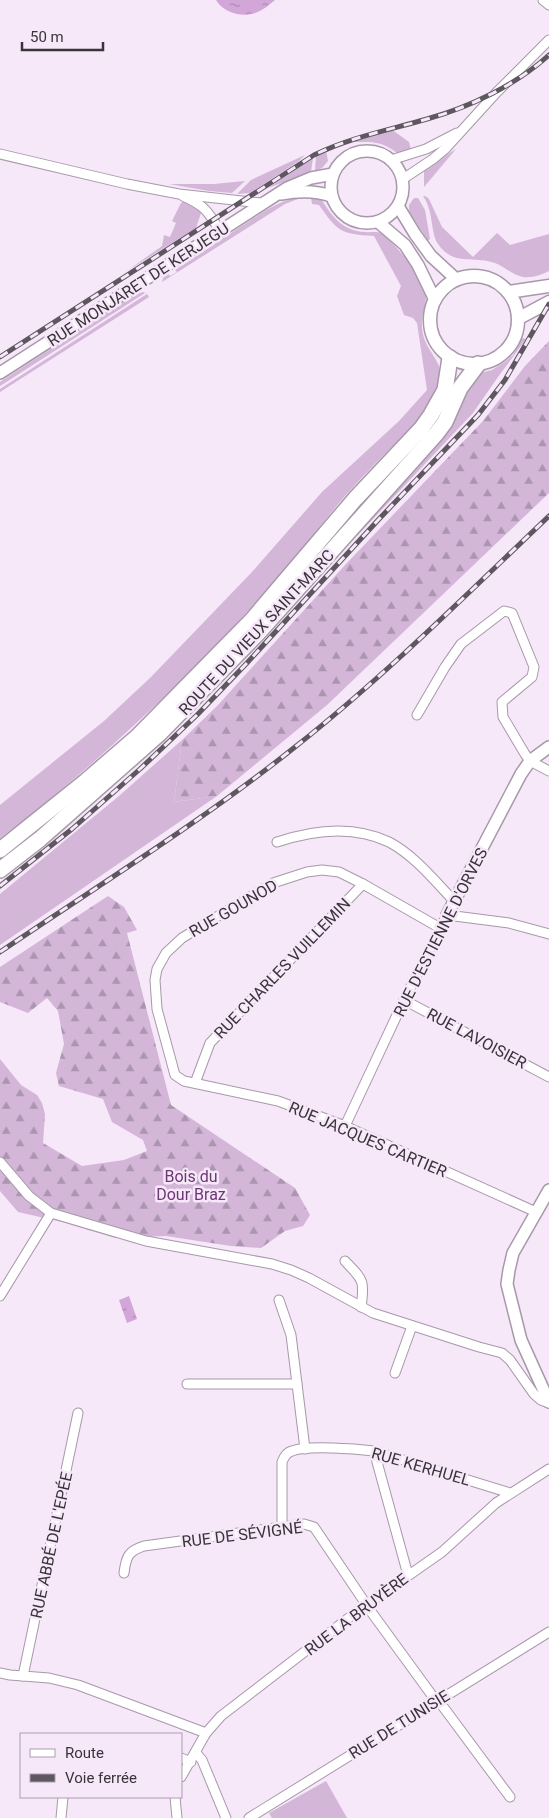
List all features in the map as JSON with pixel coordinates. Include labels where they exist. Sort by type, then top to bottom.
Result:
[{"type":"highway","name":"ROUTE DU VIEUX SAINT-MARC","points":[[0,850],[137,737],[252,620],[355,499],[431,416],[446,390],[450,358]]},
{"type":"highway","name":"ROUTE DU VIEUX SAINT-MARC","points":[[0,870],[40,839],[159,734],[244,648],[436,434],[445,422],[460,388],[478,364]]},
{"type":"main road","points":[[470,276],[484,277],[497,283],[508,292],[516,304],[519,318],[512,344],[503,354],[491,361],[478,364],[464,363],[450,358],[438,346],[432,332],[430,315],[435,300],[444,288],[456,280],[470,276]]},
{"type":"main road","points":[[508,292],[549,286]]},
{"type":"main road","points":[[519,318],[549,302]]},
{"type":"street","points":[[542,0],[549,5]]},
{"type":"street","points":[[403,179],[446,148],[461,130],[549,40]]},
{"type":"street","points":[[391,160],[419,152],[461,130]]},
{"type":"street","points":[[373,151],[383,154],[391,160],[403,179],[403,192],[398,206],[393,213],[378,222],[368,224],[358,223],[341,213],[331,196],[330,185],[338,165],[353,153],[373,151]]},
{"type":"street","points":[[0,154],[178,194],[261,203]]},
{"type":"street","name":"RUE MONJARET DE KERJEGU","points":[[0,373],[294,183],[333,174]]},
{"type":"street","name":"RUE MONJARET DE KERJEGU","points":[[276,195],[302,191],[331,196]]},
{"type":"street","points":[[178,194],[199,203],[220,231]]},
{"type":"street","points":[[398,206],[431,256],[456,280]]},
{"type":"street","points":[[378,222],[405,246],[418,265],[435,300]]},
{"type":"street","points":[[417,715],[461,644],[504,611],[512,613],[534,667],[532,677],[502,702],[503,716],[530,761],[549,771]]},
{"type":"street","name":"RUE D'ESTIENNE D'ORVES","points":[[345,1126],[404,1000],[520,774],[530,761],[549,747]]},
{"type":"street","points":[[277,842],[300,834],[327,830],[364,833],[389,843],[409,857],[454,901]]},
{"type":"street","name":"RUE GOUNOD","points":[[195,1083],[184,1081],[175,1075],[157,1009],[155,980],[157,969],[166,953],[182,938],[273,883],[288,877],[322,870],[339,872],[440,928]]},
{"type":"street","name":"RUE CHARLES VUILLEMIN","points":[[195,1083],[210,1043],[363,884]]},
{"type":"street","points":[[447,915],[509,923],[549,934]]},
{"type":"street","name":"RUE LAVOISIER","points":[[404,1000],[549,1077]]},
{"type":"street","name":"RUE JACQUES CARTIER","points":[[195,1083],[278,1102],[345,1126],[536,1212]]},
{"type":"street","points":[[0,1162],[29,1196],[51,1213],[146,1240],[244,1258],[291,1270],[361,1307],[412,1326],[502,1353],[510,1360],[534,1394],[541,1400],[549,1403]]},
{"type":"street","points":[[549,1190],[513,1254],[508,1270],[507,1284],[521,1340],[549,1403]]},
{"type":"street","points":[[0,1296],[51,1213]]},
{"type":"street","points":[[345,1261],[361,1279],[364,1289],[361,1307]]},
{"type":"street","points":[[279,1300],[291,1335],[305,1449]]},
{"type":"street","points":[[395,1373],[412,1326]]},
{"type":"street","points":[[187,1384],[297,1384]]},
{"type":"street","name":"RUE ABBÉ DE L'EPÉE","points":[[23,1676],[78,1413]]},
{"type":"street","name":"RUE KERHUEL","points":[[282,1527],[282,1462],[285,1456],[292,1451],[305,1449],[357,1448],[374,1451],[510,1493]]},
{"type":"street","points":[[374,1451],[408,1575]]},
{"type":"street","name":"RUE LA BRUYÈRE","points":[[182,1776],[206,1733],[221,1716],[367,1604],[442,1552],[496,1503],[549,1469]]},
{"type":"street","name":"RUE DE SÉVIGNÉ","points":[[124,1573],[129,1554],[135,1549],[144,1546],[304,1524],[314,1527],[367,1604]]},
{"type":"street","points":[[367,1604],[510,1797]]},
{"type":"street","name":"RUE DE TUNISIE","points":[[249,1818],[549,1632]]},
{"type":"street","points":[[0,1673],[49,1678],[78,1685],[206,1733]]},
{"type":"street","points":[[196,1753],[202,1760],[226,1818]]},
{"type":"street","points":[[182,1758],[191,1762]]},
{"type":"street","points":[[61,1818],[63,1798]]},
{"type":"street","points":[[175,1798],[177,1818]]},
{"type":"green space","points":[[391,129],[409,142],[411,150],[397,153],[381,144],[348,141]]},
{"type":"green space","points":[[456,149],[424,187],[424,169]]},
{"type":"green space","points":[[326,150],[328,161],[322,168],[315,171],[316,155]]},
{"type":"green space","points":[[305,155],[299,161],[250,193],[237,194],[251,180]]},
{"type":"green space","points":[[313,158],[311,172],[268,188]]},
{"type":"green space","points":[[245,181],[232,193],[169,184],[214,184]]},
{"type":"green space","points":[[423,196],[429,199],[442,227],[473,257],[497,233],[510,245],[549,234],[549,271],[536,276],[523,277],[515,275],[495,263],[451,256],[438,244],[429,208]]},
{"type":"green space","points":[[303,197],[285,204],[162,282],[164,276],[168,273],[170,276],[177,272],[175,270],[268,209],[285,201]]},
{"type":"green space","points":[[311,198],[321,199],[338,222],[350,229],[381,233],[402,254],[416,272],[422,282],[426,298],[422,322],[424,338],[439,366],[441,378],[435,395],[417,422],[350,490],[286,569],[185,676],[114,744],[39,808],[0,838],[0,805],[104,721],[151,677],[252,572],[322,492],[399,421],[427,390],[417,323],[413,318],[404,315],[397,296],[401,286],[374,236],[354,234],[341,230],[331,221],[319,205],[312,204]]},
{"type":"green space","points":[[414,198],[418,198],[425,210],[430,239],[428,241],[409,211],[409,205]]},
{"type":"green space","points":[[184,201],[199,209],[201,213],[196,228],[127,271],[162,246],[164,235],[170,237],[176,223],[172,221],[181,203]]},
{"type":"green space","points":[[144,292],[0,386],[0,382],[126,300],[138,293]]},
{"type":"green space","points":[[147,294],[149,297],[0,392],[0,389]]},
{"type":"green space","points":[[522,338],[526,339],[473,413],[357,536],[354,534],[469,384],[479,373],[492,370],[513,355]]},
{"type":"green space","points":[[549,341],[549,493],[327,705],[217,796],[174,802],[182,740],[218,705],[345,565],[483,421],[525,366]]},
{"type":"green space","points":[[182,740],[174,802],[217,796],[0,945],[0,894],[119,796]]},
{"type":"green space","name":"Bois du Dour Braz","points":[[108,896],[124,907],[137,930],[127,933],[171,1105],[295,1188],[310,1215],[303,1226],[285,1231],[261,1248],[231,1246],[166,1236],[115,1238],[62,1222],[18,1212],[0,1191],[0,1059],[21,1085],[37,1095],[42,1103],[45,1114],[43,1143],[82,1166],[124,1160],[147,1151],[143,1140],[112,1122],[103,1099],[59,1086],[56,1073],[64,1044],[58,1011],[47,998],[28,1013],[0,1002],[0,967]]},
{"type":"green space","points":[[326,1781],[347,1818],[272,1818],[269,1813]]},
{"type":"water","points":[[216,0],[275,0],[258,12],[244,15],[228,11]]},
{"type":"water","points":[[129,1296],[137,1319],[127,1323],[119,1300]]},
{"type":"railway","points":[[0,357],[314,155],[356,139],[460,108],[492,94],[522,76],[549,55]]},
{"type":"railway","points":[[0,886],[72,829],[140,769],[197,715],[246,664],[478,415],[505,380],[549,304]]},
{"type":"railway","points":[[0,952],[186,827],[295,747],[393,664],[549,516]]}]
